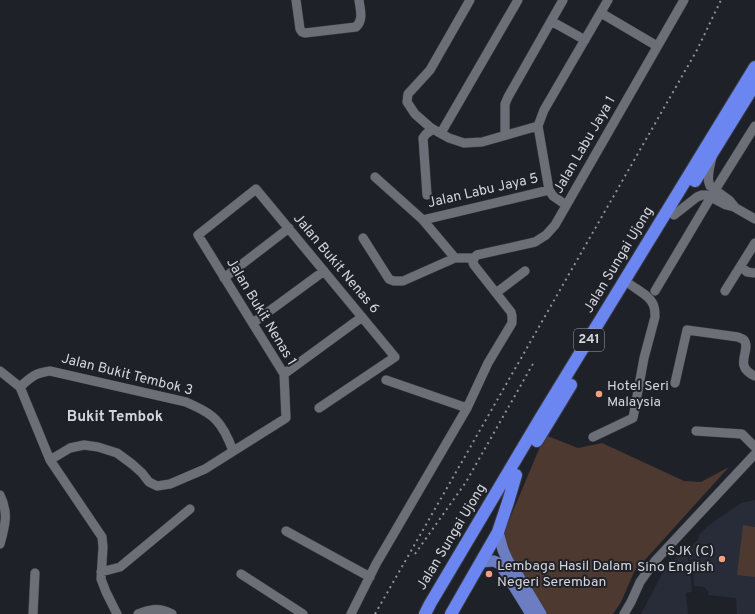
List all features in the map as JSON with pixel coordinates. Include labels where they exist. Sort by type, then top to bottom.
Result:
[{"type":"highway","name":"Jalan Sungai Ujong","points":[[425,614],[545,410],[755,67]]},
{"type":"highway","name":"Jalan Sungai Ujong","points":[[434,614],[631,285],[755,84]]},
{"type":"highway","points":[[451,614],[498,532],[516,475]]},
{"type":"main road","points":[[498,532],[503,550],[531,614]]},
{"type":"main road","points":[[482,562],[494,561],[500,564],[516,580],[541,614]]},
{"type":"street","points":[[296,0],[300,29],[305,33],[356,27],[361,18],[359,0]]},
{"type":"street","points":[[470,0],[430,70],[408,94],[407,102],[416,114],[431,128],[449,138],[464,143],[482,142],[538,126]]},
{"type":"street","points":[[427,195],[423,138],[426,134],[437,131],[518,0]]},
{"type":"street","points":[[505,135],[505,104],[508,97],[563,0]]},
{"type":"street","points":[[566,205],[553,196],[549,190],[538,126],[544,110],[608,0]]},
{"type":"street","name":"Jalan Labu Jaya 1","points":[[455,258],[474,258],[477,255],[535,242],[546,235],[555,225],[684,0]]},
{"type":"street","points":[[601,13],[657,46]]},
{"type":"street","points":[[551,21],[585,40]]},
{"type":"street","points":[[655,291],[755,126]]},
{"type":"street","points":[[713,152],[708,178],[708,183],[713,193]]},
{"type":"street","points":[[363,238],[390,279],[394,281],[403,281],[455,258],[423,220],[375,177]]},
{"type":"street","name":"Jalan Bukit Nenas 6","points":[[198,235],[256,190],[395,357],[319,408]]},
{"type":"street","name":"Jalan Labu Jaya 5","points":[[423,220],[549,190]]},
{"type":"street","points":[[674,215],[697,197],[713,193],[729,200],[734,207],[755,219]]},
{"type":"street","points":[[224,278],[289,228]]},
{"type":"street","name":"Jalan Bukit Nenas 1","points":[[198,235],[284,374],[286,418],[233,451]]},
{"type":"street","points":[[725,292],[755,242]]},
{"type":"street","points":[[351,614],[392,536],[467,408],[488,363],[512,323],[512,316],[510,312],[474,265],[474,258]]},
{"type":"street","points":[[740,266],[747,272],[755,273]]},
{"type":"street","points":[[253,323],[324,271]]},
{"type":"street","points":[[496,293],[525,271]]},
{"type":"street","points":[[593,437],[633,418],[644,358],[655,312],[654,306],[650,300],[631,285]]},
{"type":"street","points":[[284,374],[362,317]]},
{"type":"street","points":[[675,383],[687,330],[738,337],[744,340],[746,344],[743,365],[747,371],[755,376]]},
{"type":"street","points":[[0,371],[20,387],[50,460],[102,537],[103,547],[101,579],[117,614]]},
{"type":"street","name":"Jalan Bukit Tembok 3","points":[[20,387],[40,372],[50,371],[186,402],[203,410],[217,420],[226,434],[233,451]]},
{"type":"street","points":[[386,380],[467,408]]},
{"type":"street","points":[[696,431],[742,434],[755,447]]},
{"type":"street","points":[[50,460],[70,448],[84,445],[98,447],[118,453],[142,473],[149,482],[157,486],[170,484],[205,468],[233,451]]},
{"type":"street","points":[[624,614],[640,582],[655,561],[755,454]]},
{"type":"street","points":[[0,495],[4,503],[6,515],[0,544]]},
{"type":"street","points":[[101,572],[120,567],[190,509]]},
{"type":"street","points":[[286,531],[370,577]]},
{"type":"street","points":[[33,614],[35,573]]},
{"type":"street","points":[[241,574],[303,614]]},
{"type":"street","points":[[138,614],[155,609],[164,610],[172,614]]},
{"type":"shaded area","points":[[545,435],[578,448],[602,443],[684,481],[701,482],[729,467],[634,572],[621,602],[613,614],[544,614],[502,546],[502,537]]},
{"type":"shaded area","name":"SJK (C) Sino English","points":[[755,500],[755,614],[737,614],[736,598],[708,595],[709,592],[704,587],[694,586],[693,567],[686,551],[698,540],[699,535],[708,526],[741,503]]},
{"type":"shaded area","points":[[743,525],[755,527],[755,577],[737,575]]},
{"type":"shaded area","points":[[685,552],[690,564],[692,592],[686,593],[688,614],[641,614],[667,565]]},
{"type":"railway","points":[[375,614],[697,50],[721,0]]},
{"type":"railway","points":[[415,554],[466,482],[534,362]]},
{"type":"place","name":"Hotel Seri Malaysia","points":[[599,394]]},
{"type":"place","name":"SJK (C) Sino English","points":[[722,559]]},
{"type":"place","name":"Lembaga Hasil Dalam Negeri Seremban","points":[[489,574]]},
{"type":"district","name":"Bukit Tembok","points":[[115,417]]}]
